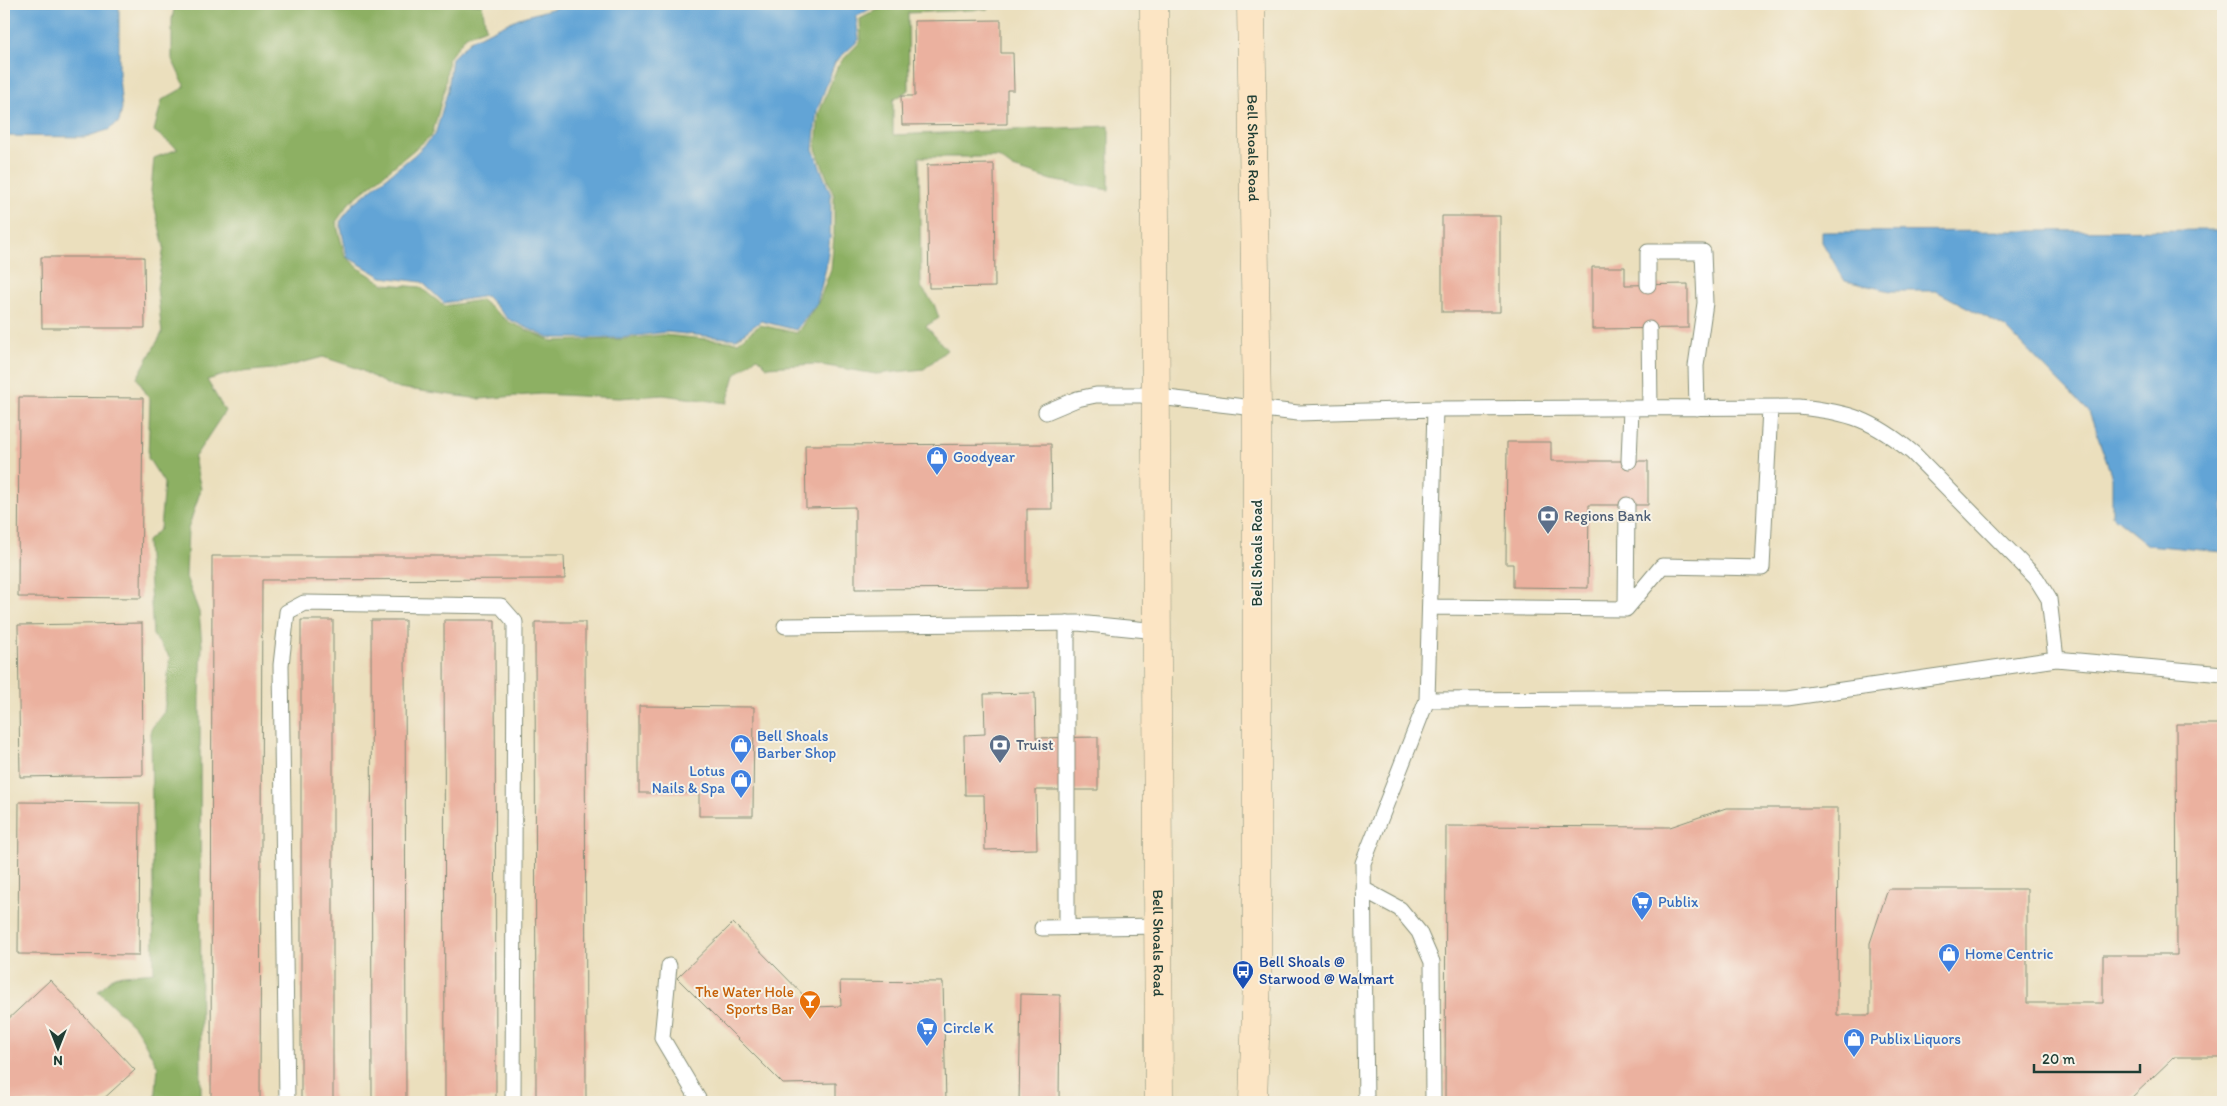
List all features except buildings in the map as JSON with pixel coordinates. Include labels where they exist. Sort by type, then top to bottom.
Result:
[{"type":"main road","name":"Bell Shoals Road","points":[[1154,4],[1159,1102]]},
{"type":"main road","name":"Bell Shoals Road","points":[[1251,4],[1257,409],[1257,977],[1253,1102]]},
{"type":"lane","points":[[1648,285],[1648,252],[1702,252],[1705,303],[1696,366],[1697,408]]},
{"type":"lane","points":[[1649,329],[1650,408]]},
{"type":"lane","points":[[1046,412],[1077,399],[1096,395],[1142,395],[1298,413],[1435,409],[1631,408],[1799,408],[1836,411],[1867,422],[1892,436],[1913,453],[2036,578],[2049,599],[2056,659]]},
{"type":"lane","points":[[1629,461],[1631,408]]},
{"type":"lane","points":[[1626,609],[1662,566],[1762,568],[1770,408]]},
{"type":"lane","points":[[1366,1102],[1363,863],[1427,700],[1435,409]]},
{"type":"lane","points":[[1626,609],[1627,505]]},
{"type":"lane","points":[[287,1102],[281,666],[287,612],[304,603],[501,606],[515,622],[513,1102]]},
{"type":"lane","points":[[1431,607],[1626,609]]},
{"type":"lane","points":[[786,626],[1067,623],[1157,630]]},
{"type":"lane","points":[[1067,623],[1067,928]]},
{"type":"lane","points":[[1427,700],[1787,698],[2056,659],[2223,674]]},
{"type":"lane","points":[[1363,889],[1400,909],[1419,932],[1432,962],[1433,1102]]},
{"type":"lane","points":[[1042,928],[1159,926]]},
{"type":"lane","points":[[669,966],[662,1038],[700,1102]]},
{"type":"green space","points":[[175,4],[482,4],[486,28],[466,36],[448,59],[445,88],[432,135],[349,203],[336,222],[345,256],[360,269],[384,284],[420,287],[444,306],[481,300],[509,322],[552,341],[625,339],[663,335],[738,342],[760,325],[797,333],[819,301],[831,269],[834,236],[834,196],[816,149],[819,113],[838,65],[861,41],[860,19],[889,4],[998,4],[987,9],[908,13],[909,90],[893,100],[893,135],[1109,126],[1109,190],[1051,180],[1013,168],[998,157],[919,157],[921,287],[934,304],[939,318],[926,326],[947,350],[924,369],[876,374],[815,364],[767,367],[757,357],[735,375],[727,403],[663,395],[619,398],[541,394],[480,399],[392,387],[357,368],[323,357],[282,368],[231,373],[207,380],[225,411],[194,458],[201,489],[188,529],[186,577],[199,612],[202,645],[200,697],[201,1102],[155,1102],[158,1067],[137,1029],[98,991],[115,976],[154,972],[151,729],[164,712],[170,657],[153,635],[147,541],[160,529],[164,483],[148,458],[150,400],[137,378],[162,333],[157,288],[164,247],[151,191],[154,158],[178,149],[154,131],[162,100],[185,87],[172,59],[172,19]]},
{"type":"water","points":[[4,4],[119,4],[119,77],[122,109],[119,122],[108,130],[85,137],[4,136]]},
{"type":"water","points":[[569,4],[879,4],[856,17],[859,40],[835,62],[817,111],[813,149],[831,195],[830,237],[826,268],[817,303],[796,330],[761,321],[736,339],[666,332],[621,338],[549,338],[508,319],[486,296],[444,303],[422,282],[382,277],[347,257],[340,222],[353,204],[413,156],[435,135],[448,90],[452,58],[471,40],[519,18]]},
{"type":"water","points":[[2223,230],[2223,552],[2148,545],[2112,516],[2112,477],[2089,412],[2005,327],[1936,291],[1891,291],[1845,281],[1822,242],[1822,232]]},
{"type":"place","name":"Goodyear","points":[[937,476]]},
{"type":"place","name":"Regions Bank","points":[[1548,535]]},
{"type":"place","name":"Bell Shoals Barber Shop","points":[[741,764]]},
{"type":"place","name":"Truist","points":[[1000,764]]},
{"type":"place","name":"Lotus Nails & Spa","points":[[741,799]]},
{"type":"place","name":"Publix","points":[[1642,921]]},
{"type":"place","name":"Home Centric","points":[[1949,973]]},
{"type":"place","name":"Bell Shoals @ Starwood @ Walmart","points":[[1243,990]]},
{"type":"place","name":"The Water Hole Sports Bar","points":[[810,1020]]},
{"type":"place","name":"Circle K","points":[[927,1047]]},
{"type":"place","name":"Publix Liquors","points":[[1854,1058]]}]
